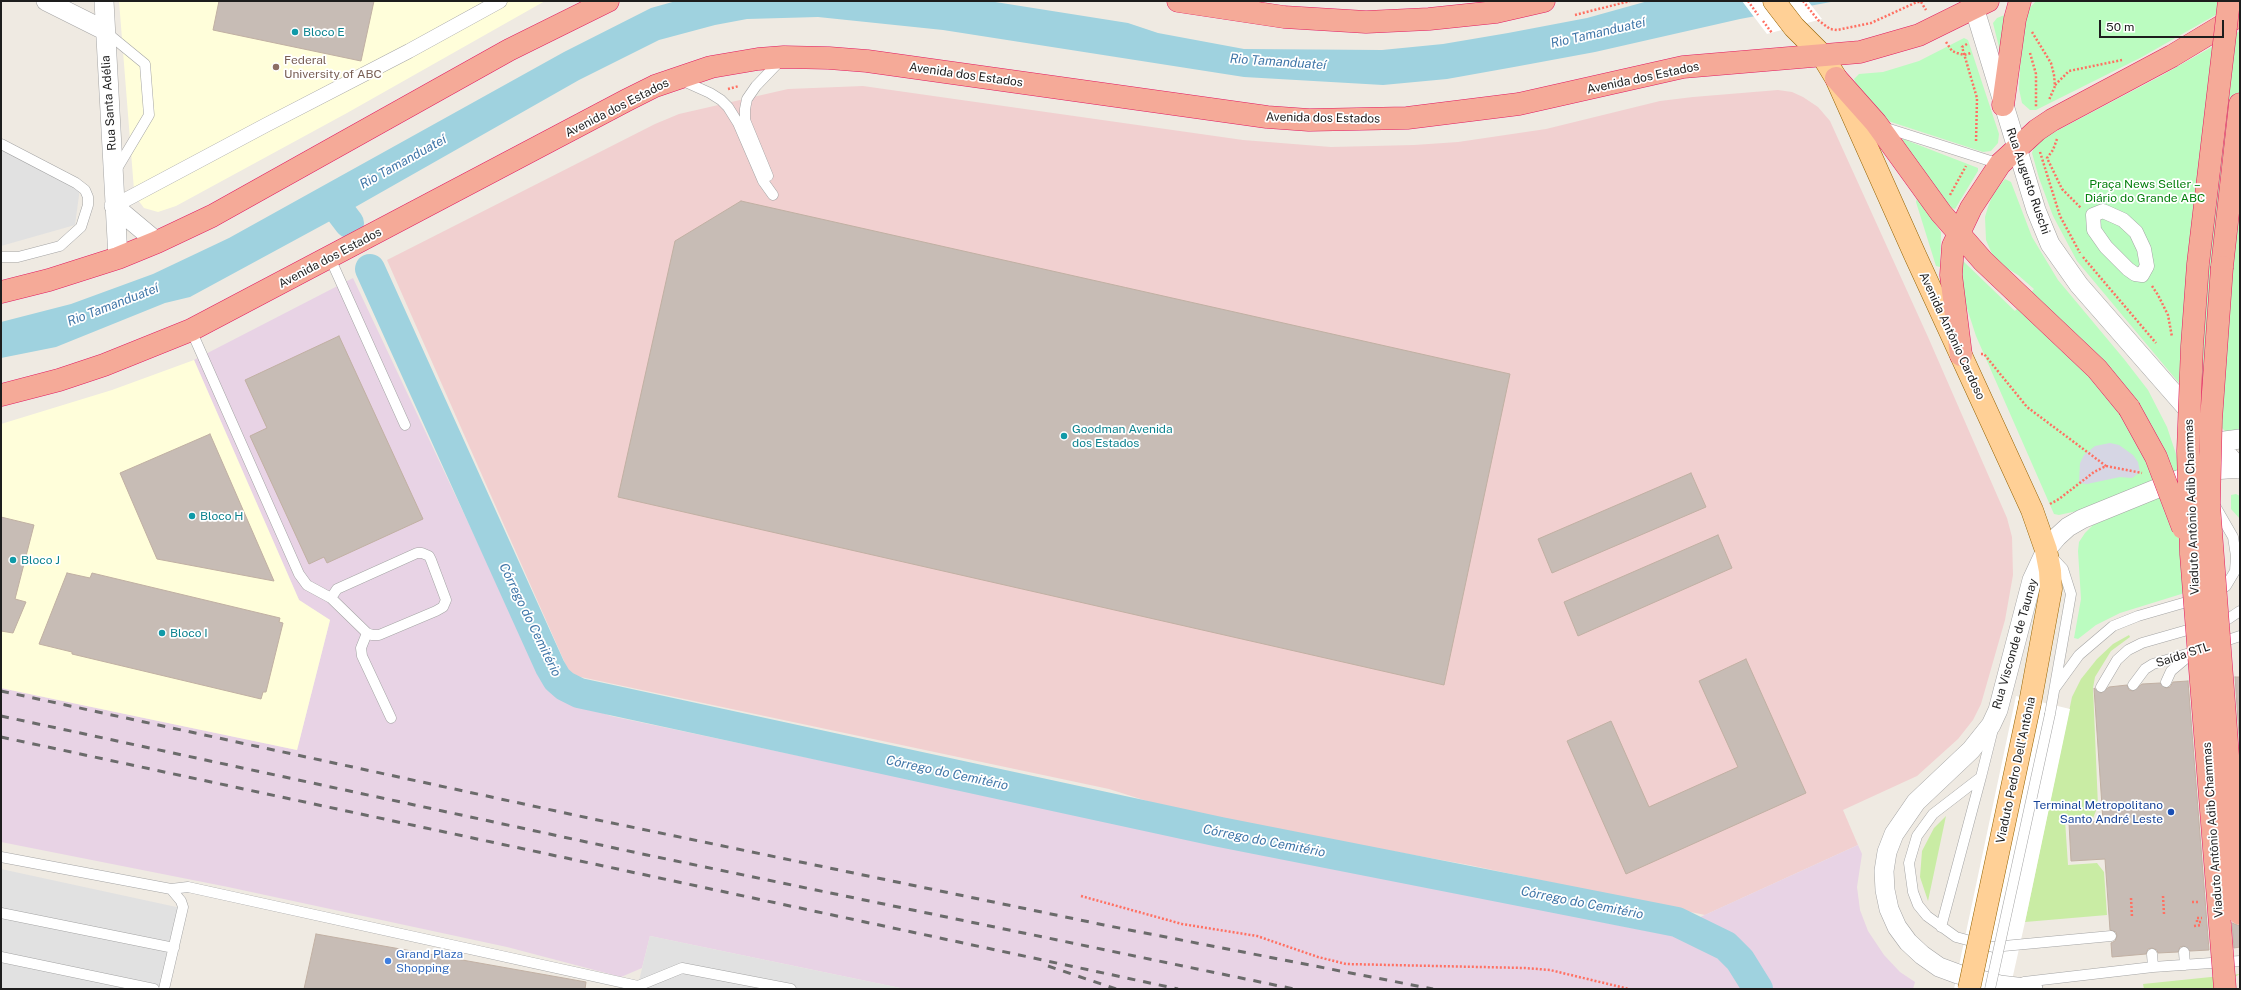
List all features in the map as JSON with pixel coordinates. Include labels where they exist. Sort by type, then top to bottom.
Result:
[{"type":"highway","points":[[1,292],[49,280],[118,258],[157,242],[266,187],[509,50],[608,1]]},
{"type":"highway","points":[[1178,1],[1284,17],[1366,22],[1429,19],[1489,12],[1544,1]]},
{"type":"highway","points":[[2003,105],[2013,34],[2020,1]]},
{"type":"highway","name":"Viaduto Antônio Adib Chammas","points":[[2225,989],[2191,554],[2188,451],[2192,346],[2198,264],[2229,1]]},
{"type":"highway","name":"Avenida dos Estados","points":[[1,395],[59,380],[104,366],[191,330],[627,100],[677,78],[718,66],[784,57],[867,61],[1267,117],[1336,120],[1407,118],[1474,110],[1565,95],[1683,67],[1868,50],[1919,35],[1977,3]]},
{"type":"highway","points":[[1961,354],[1951,260],[1953,246],[1958,233],[1985,184],[2000,164],[2016,148],[2044,125],[2177,54],[2240,15]]},
{"type":"highway","points":[[1836,78],[1876,123],[1941,213],[1958,233],[2008,286],[2097,369],[2129,408],[2147,439],[2167,480],[2191,554]]},
{"type":"highway","name":"Viaduto Antônio Adib Chammas","points":[[2240,104],[2222,267],[2211,420],[2209,505],[2240,914]]},
{"type":"highway","points":[[2222,267],[2240,217]]},
{"type":"main road","name":"Avenida Antônio Cardoso","points":[[1774,1],[1794,27],[1822,55],[1836,78],[1914,255],[2032,510],[2046,550]]},
{"type":"main road","name":"Viaduto Pedro Dell'Antônia","points":[[1969,989],[2050,604],[2050,571],[2046,550]]},
{"type":"street","points":[[46,1],[104,30]]},
{"type":"street","name":"Rua Santa Adélia","points":[[104,1],[104,30],[118,258]]},
{"type":"street","points":[[157,242],[114,206],[255,130],[409,52],[500,1]]},
{"type":"street","name":"Rua Augusto Ruschi","points":[[1977,3],[1984,42],[2016,148],[2036,210],[2056,254],[2080,285],[2240,468]]},
{"type":"street","points":[[2103,211],[2123,220],[2136,232],[2144,249],[2147,266],[2142,275],[2135,274],[2128,269],[2106,247],[2094,230],[2093,215],[2103,211]]},
{"type":"street","points":[[2156,373],[2184,425],[2200,471]]},
{"type":"street","points":[[2216,442],[2240,439]]},
{"type":"street","name":"Rua Visconde de Taunay","points":[[2032,989],[1995,987],[1939,967],[1922,955],[1908,942],[1897,926],[1889,909],[1885,890],[1884,871],[1892,840],[1904,817],[1916,802],[1983,738],[1998,710],[2032,580],[2046,550],[2068,527],[2082,519],[2200,471],[2240,468]]},
{"type":"lane","points":[[104,30],[145,64],[148,116],[113,175]]},
{"type":"lane","points":[[677,78],[710,93],[721,100],[728,107],[738,122],[763,182],[773,195],[745,120],[745,109],[747,99],[756,86],[784,57]]},
{"type":"lane","points":[[1876,123],[1971,156],[2000,164]]},
{"type":"lane","points":[[1,144],[76,183],[85,190],[88,197],[88,205],[81,227],[60,246],[18,257],[1,257]]},
{"type":"lane","points":[[330,258],[405,425]]},
{"type":"lane","points":[[191,330],[299,574],[307,585],[331,598],[367,633],[378,636],[443,607],[446,595],[429,556],[417,553],[338,589],[331,598]]},
{"type":"lane","points":[[2200,471],[2214,504],[2233,537],[2240,546]]},
{"type":"lane","points":[[2055,688],[2079,655],[2093,641],[2113,626],[2138,616],[2214,594],[2226,586],[2234,571],[2236,556],[2233,537]]},
{"type":"lane","name":"Avenida Antônio Cardoso","points":[[2046,550],[2063,569],[2071,594],[2055,688]]},
{"type":"lane","points":[[2101,687],[2117,660],[2128,650],[2142,643],[2228,619],[2240,611]]},
{"type":"lane","points":[[367,633],[361,648],[362,656],[390,718]]},
{"type":"lane","name":"Saída STL","points":[[2133,685],[2145,669],[2153,664],[2240,636]]},
{"type":"lane","points":[[2166,682],[2171,671],[2192,652]]},
{"type":"lane","name":"Viaduto Pedro Dell'Antônia","points":[[1995,987],[2055,688]]},
{"type":"lane","points":[[1941,927],[1998,710]]},
{"type":"lane","points":[[1981,777],[1933,814],[1917,836],[1912,849],[1909,864],[1912,892],[1927,916],[1956,937],[1993,947],[2110,936]]},
{"type":"lane","points":[[1,856],[171,889],[188,887],[638,986],[682,968],[791,989]]},
{"type":"lane","points":[[164,989],[183,907],[181,901],[171,889]]},
{"type":"lane","points":[[1,913],[174,948]]},
{"type":"lane","points":[[2184,952],[2185,965]]},
{"type":"lane","points":[[2152,954],[2153,967]]},
{"type":"lane","points":[[1,957],[154,989]]},
{"type":"lane","points":[[1995,987],[2153,967],[2240,961]]},
{"type":"path","points":[[1575,14],[1630,1]]},
{"type":"path","points":[[1803,1],[1818,20],[1830,29],[1850,28],[1884,18],[1917,2],[1921,2],[1952,51],[1964,55]]},
{"type":"path","points":[[2013,34],[2030,28],[2051,63],[2055,86],[2047,104],[2044,125],[2037,143],[2066,229],[2081,254],[2156,344]]},
{"type":"path","points":[[2013,34],[2024,42],[2032,58],[2044,125],[2057,140],[2053,150],[2047,158]]},
{"type":"path","points":[[1964,55],[1984,42]]},
{"type":"path","points":[[1941,213],[1971,156],[1977,134],[1978,98],[1962,47],[1984,42]]},
{"type":"path","points":[[1961,354],[1984,354],[2027,407],[2106,466],[2145,473]]},
{"type":"path","points":[[2049,504],[2059,499],[2094,472],[2106,466]]},
{"type":"path","points":[[1081,896],[1182,924],[1257,936],[1318,957],[1346,964],[1537,969],[1629,989]]},
{"type":"path","points":[[2163,896],[2164,914]]},
{"type":"path","points":[[2131,898],[2132,916]]},
{"type":"shaded area","name":"Federal University of ABC","points":[[119,1],[545,1],[347,113],[176,206],[158,212],[144,208],[138,200],[134,190]]},
{"type":"shaded area","points":[[863,86],[1243,140],[1331,147],[1414,145],[1458,142],[1546,129],[1660,101],[1693,97],[1778,90],[1792,92],[1803,97],[1818,107],[1830,121],[1928,337],[2007,518],[2012,537],[2013,575],[2005,620],[1981,704],[1973,720],[1958,739],[1917,776],[1843,810],[1858,845],[1705,915],[1469,865],[1191,815],[1109,789],[576,676],[568,670],[387,260],[655,124],[679,114],[788,89]]},
{"type":"shaded area","points":[[1,148],[80,188],[75,225],[1,246]]},
{"type":"shaded area","points":[[353,278],[541,677],[550,691],[570,701],[611,716],[1277,857],[1663,934],[1858,845],[1862,854],[1857,887],[1860,910],[1868,931],[1884,955],[1900,972],[1915,982],[1913,989],[905,989],[650,936],[642,968],[621,977],[507,947],[228,887],[1,842],[1,688],[297,750],[330,620],[299,600],[194,360]]},
{"type":"shaded area","points":[[194,360],[299,600],[330,620],[297,750],[1,688],[1,424],[112,390]]},
{"type":"shaded area","points":[[2110,443],[2119,445],[2133,455],[2138,462],[2140,472],[2132,478],[2120,477],[2087,484],[2079,483],[2080,463],[2084,455],[2095,446]]},
{"type":"shaded area","points":[[1,869],[181,908],[163,989],[1,989]]},
{"type":"shaded area","points":[[650,936],[905,989],[637,989]]},
{"type":"green space","points":[[2036,1],[2240,1],[2142,57],[2036,110],[2030,110],[2022,103],[2019,89],[2022,29],[2026,12]]},
{"type":"green space","points":[[2007,14],[2000,51],[1993,23],[1997,18]]},
{"type":"green space","name":"Praça News Seller – Diário do Grande ABC","points":[[2240,31],[2240,429],[2226,432],[2194,401],[2077,261],[2053,216],[2039,178],[2032,153],[2034,147],[2047,136],[2159,77]]},
{"type":"green space","points":[[1964,38],[1968,40],[1999,134],[1998,143],[1991,151],[1983,152],[1888,121],[1856,84],[1854,79],[1859,74],[1883,72],[1919,61]]},
{"type":"green space","points":[[1903,139],[1978,168],[1978,171],[1955,209],[1949,207],[1900,141]]},
{"type":"green space","points":[[2005,179],[2011,182],[2032,237],[2058,280],[2148,390],[2167,427],[2179,463],[2176,472],[2077,511],[2059,515],[2054,514],[1976,336],[1963,296],[1960,262],[1963,261],[2015,311],[2034,289],[2018,275],[2000,264],[1992,254],[1986,240],[1985,217],[1988,207],[1993,194]]},
{"type":"green space","points":[[1917,198],[1941,232],[1940,267],[1936,266],[1916,202]]},
{"type":"green space","points":[[2189,484],[2191,591],[2120,613],[2096,625],[2078,639],[2074,638],[2081,599],[2078,551],[2079,542],[2085,533],[2093,525]]},
{"type":"green space","points":[[2236,494],[2240,496],[2240,519],[2231,509],[2231,495]]},
{"type":"green space","points":[[2129,635],[2130,637],[2111,651],[2095,677],[2093,688],[2098,806],[2093,818],[2065,820],[2068,865],[2097,863],[2104,872],[2107,915],[2025,922],[2072,697],[2081,679],[2097,659],[2113,644]]},
{"type":"green space","points":[[1946,816],[1928,901],[1920,877],[1922,851],[1934,828]]},
{"type":"green space","points":[[2240,974],[2213,989],[2144,989],[2143,984]]},
{"type":"water","name":"Rio Tamanduateí","points":[[676,1],[989,1],[1128,23],[1158,33],[1244,49],[1382,50],[1443,44],[1508,33],[1587,18],[1648,1],[1836,1],[1740,19],[1595,52],[1447,79],[1383,85],[1244,77],[943,30],[818,17],[747,19],[715,25],[659,40],[579,80],[343,214],[190,297],[165,303],[56,347],[1,358],[1,322],[71,304],[153,274],[229,238],[564,52],[651,8]]},
{"type":"pier","points":[[1742,1],[1808,1],[1822,19],[1767,34]]},
{"type":"pier","points":[[2016,696],[2070,709],[2025,922],[2010,989],[1954,989]]},
{"type":"building","name":"Bloco E","points":[[219,1],[374,1],[361,61],[213,30]]},
{"type":"building","name":"Goodman Avenida dos Estados","points":[[741,201],[1510,374],[1444,685],[618,497],[675,241]]},
{"type":"building","points":[[339,336],[423,519],[327,563],[324,557],[309,564],[250,436],[267,428],[245,380]]},
{"type":"building","name":"Bloco H","points":[[210,434],[274,581],[157,559],[120,473]]},
{"type":"building","points":[[1691,473],[1706,507],[1552,573],[1538,539]]},
{"type":"building","name":"Bloco J","points":[[1,517],[34,525],[15,599],[26,602],[13,633],[1,631]]},
{"type":"building","points":[[1718,535],[1732,568],[1578,636],[1564,602]]},
{"type":"building","name":"Bloco I","points":[[67,573],[90,578],[92,573],[280,618],[279,622],[283,623],[266,692],[263,692],[261,699],[72,654],[72,652],[39,644]]},
{"type":"building","points":[[1746,659],[1806,793],[1626,874],[1567,741],[1611,721],[1649,807],[1738,767],[1699,681]]},
{"type":"building","points":[[2235,677],[2240,677],[2240,749]]},
{"type":"building","name":"Terminal Metropolitano Santo André Leste","points":[[2188,681],[2209,950],[2190,951],[2184,946],[2180,947],[2178,952],[2158,953],[2157,950],[2152,948],[2148,949],[2146,954],[2112,957],[2111,943],[2115,941],[2117,936],[2116,932],[2110,930],[2105,859],[2071,861],[2069,823],[2103,821],[2094,688],[2101,693],[2109,687],[2127,685],[2129,690],[2133,691],[2142,684],[2160,683],[2166,688],[2170,687],[2173,682]]},
{"type":"building","points":[[2232,923],[2240,926],[2240,947],[2234,948]]},
{"type":"building","name":"Grand Plaza Shopping","points":[[316,934],[586,982],[585,989],[304,989]]},
{"type":"waterway","name":"Córrego do Cemitério","points":[[333,202],[349,223]]},
{"type":"waterway","name":"Córrego do Cemitério","points":[[370,269],[550,667],[557,679],[565,686],[579,693],[1220,832],[1677,922],[1726,946],[1740,960],[1758,989]]},
{"type":"railway","points":[[1,691],[593,819],[1104,925],[1433,989]]},
{"type":"railway","points":[[1,716],[647,855],[1294,989]]},
{"type":"railway","points":[[1,737],[1178,989]]},
{"type":"railway","points":[[1048,966],[1116,989]]},
{"type":"place","name":"Bloco E","points":[[295,32]]},
{"type":"place","name":"Federal University of ABC","points":[[276,67]]},
{"type":"place","name":"Goodman Avenida dos Estados","points":[[1064,436]]},
{"type":"place","name":"Bloco H","points":[[192,516]]},
{"type":"place","name":"Bloco J","points":[[13,560]]},
{"type":"place","name":"Bloco I","points":[[162,633]]},
{"type":"place","name":"Terminal Metropolitano Santo André Leste","points":[[2171,812]]},
{"type":"place","name":"Grand Plaza Shopping","points":[[388,961]]}]
